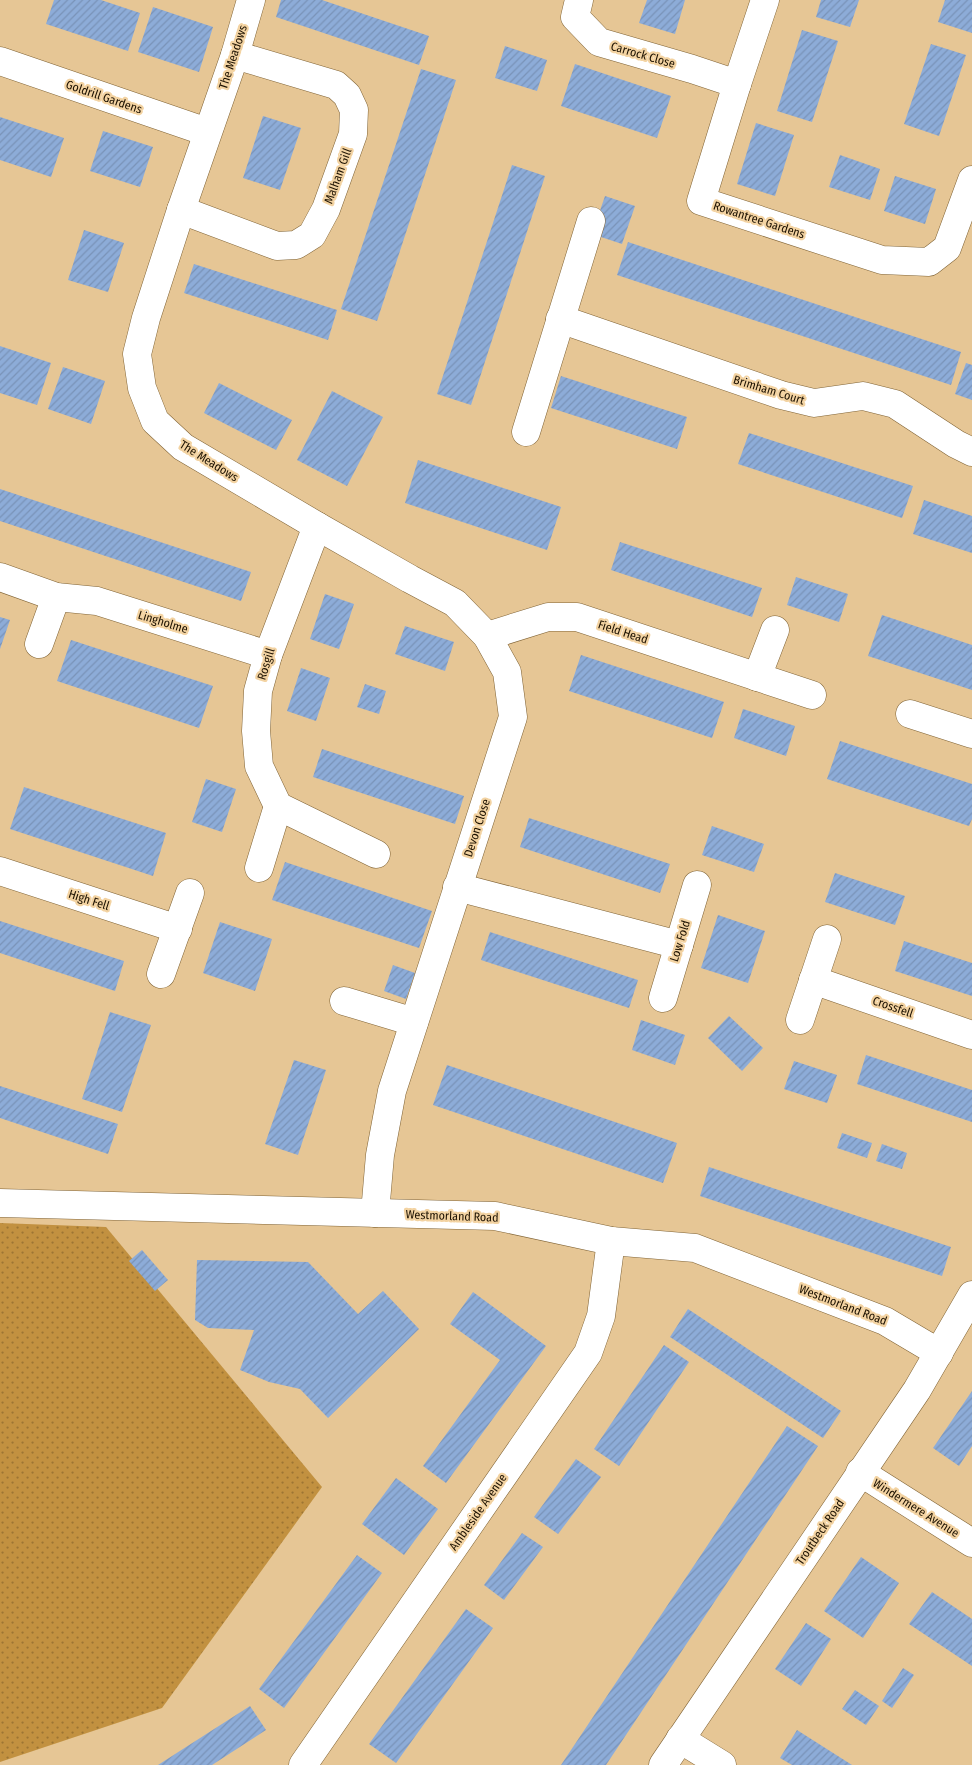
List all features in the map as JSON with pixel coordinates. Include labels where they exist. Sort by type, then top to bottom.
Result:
[{"type":"street","name":"The Meadows","points":[[252,0],[146,318],[137,354],[142,388],[155,421],[183,447],[317,526],[456,603],[486,636]]},
{"type":"street","name":"Carrock Close","points":[[579,0],[575,17],[599,42],[737,84]]},
{"type":"street","name":"Rowantree Gardens","points":[[765,0],[701,201],[882,260],[929,262],[948,248],[972,180]]},
{"type":"street","name":"Malham Gill","points":[[181,210],[277,246],[296,244],[312,235],[326,210],[353,134],[354,110],[347,96],[336,85],[235,55]]},
{"type":"street","name":"Goldrill Gardens","points":[[0,61],[207,132]]},
{"type":"street","points":[[526,432],[591,221]]},
{"type":"street","name":"Brimham Court","points":[[560,319],[814,404],[863,396],[896,404],[956,444],[972,452]]},
{"type":"street","name":"Rosgill","points":[[278,806],[260,766],[256,731],[258,691],[268,655],[317,526]]},
{"type":"street","name":"Lingholme","points":[[0,577],[56,597],[97,601],[268,655]]},
{"type":"street","points":[[39,644],[56,597]]},
{"type":"street","name":"Field Head","points":[[486,636],[548,617],[577,617],[812,695]]},
{"type":"street","points":[[757,677],[775,630]]},
{"type":"street","name":"Devon Close","points":[[375,1213],[380,1155],[392,1091],[513,717],[507,672],[486,636]]},
{"type":"street","points":[[910,714],[972,734]]},
{"type":"street","points":[[259,868],[278,806],[376,854]]},
{"type":"street","name":"High Fell","points":[[0,871],[178,929]]},
{"type":"street","name":"Low Fold","points":[[663,998],[697,884]]},
{"type":"street","points":[[457,887],[679,945]]},
{"type":"street","points":[[161,974],[190,893]]},
{"type":"street","points":[[800,1020],[827,939]]},
{"type":"street","name":"Crossfell","points":[[813,980],[972,1035]]},
{"type":"street","points":[[344,1000],[414,1022]]},
{"type":"street","name":"Westmorland Road","points":[[0,1203],[495,1216],[611,1241],[696,1248],[885,1321],[938,1353]]},
{"type":"street","name":"Ambleside Avenue","points":[[303,1765],[588,1353],[601,1316],[611,1241]]},
{"type":"street","name":"Troutbeck Road","points":[[663,1765],[917,1390],[972,1295]]},
{"type":"street","name":"Windermere Avenue","points":[[860,1472],[972,1543]]},
{"type":"street","points":[[680,1739],[722,1765]]},
{"type":"shaded area","points":[[0,1223],[106,1227],[322,1487],[162,1708],[0,1762]]},
{"type":"building","points":[[54,0],[101,0],[140,13],[128,51],[46,24]]},
{"type":"building","points":[[281,0],[322,0],[429,36],[419,65],[276,17]]},
{"type":"building","points":[[647,0],[685,0],[675,34],[639,23]]},
{"type":"building","points":[[821,0],[859,0],[850,27],[816,17]]},
{"type":"building","points":[[945,0],[972,0],[972,33],[938,22]]},
{"type":"building","points":[[153,7],[213,27],[199,72],[138,52]]},
{"type":"building","points":[[802,30],[838,41],[812,122],[777,111]]},
{"type":"building","points":[[931,44],[966,55],[939,136],[904,124]]},
{"type":"building","points":[[505,46],[547,60],[537,91],[495,78]]},
{"type":"building","points":[[575,64],[671,96],[657,138],[561,106]]},
{"type":"building","points":[[421,69],[456,80],[377,321],[341,309]]},
{"type":"building","points":[[263,116],[301,128],[280,190],[243,178]]},
{"type":"building","points":[[0,117],[64,138],[51,177],[0,160]]},
{"type":"building","points":[[756,123],[794,135],[775,196],[737,184]]},
{"type":"building","points":[[103,131],[153,147],[140,187],[90,171]]},
{"type":"building","points":[[840,155],[880,169],[870,200],[829,187]]},
{"type":"building","points":[[512,165],[545,176],[471,405],[437,394]]},
{"type":"building","points":[[895,176],[936,189],[925,224],[884,211]]},
{"type":"building","points":[[605,196],[635,206],[622,244],[592,234]]},
{"type":"building","points":[[84,230],[124,243],[108,292],[68,280]]},
{"type":"building","points":[[628,242],[961,352],[951,385],[617,275]]},
{"type":"building","points":[[194,264],[337,310],[328,340],[184,293]]},
{"type":"building","points":[[0,346],[51,363],[37,405],[0,393]]},
{"type":"building","points":[[966,363],[972,365],[972,400],[955,394]]},
{"type":"building","points":[[63,367],[105,381],[91,424],[48,409]]},
{"type":"building","points":[[561,376],[687,417],[677,449],[551,408]]},
{"type":"building","points":[[219,383],[292,420],[276,450],[204,413]]},
{"type":"building","points":[[332,391],[383,417],[347,486],[297,460]]},
{"type":"building","points":[[749,433],[913,486],[902,518],[738,464]]},
{"type":"building","points":[[418,460],[561,507],[547,550],[405,503]]},
{"type":"building","points":[[0,489],[251,572],[241,601],[0,521]]},
{"type":"building","points":[[924,500],[972,516],[972,553],[913,534]]},
{"type":"building","points":[[620,542],[762,588],[752,617],[611,570]]},
{"type":"building","points":[[796,577],[848,594],[839,622],[787,605]]},
{"type":"building","points":[[325,594],[354,604],[339,649],[310,639]]},
{"type":"building","points":[[882,615],[972,645],[972,690],[868,656]]},
{"type":"building","points":[[0,617],[10,620],[0,649]]},
{"type":"building","points":[[405,626],[454,642],[445,671],[395,654]]},
{"type":"building","points":[[71,640],[213,686],[199,728],[57,681]]},
{"type":"building","points":[[581,655],[724,702],[712,738],[569,691]]},
{"type":"building","points":[[301,668],[330,678],[316,721],[287,711]]},
{"type":"building","points":[[365,684],[386,691],[379,714],[357,707]]},
{"type":"building","points":[[743,709],[795,726],[786,756],[734,738]]},
{"type":"building","points":[[840,741],[972,784],[972,819],[969,826],[827,779]]},
{"type":"building","points":[[322,749],[464,796],[455,824],[313,777]]},
{"type":"building","points":[[206,779],[236,789],[222,832],[192,822]]},
{"type":"building","points":[[24,787],[166,833],[153,876],[10,829]]},
{"type":"building","points":[[529,818],[670,864],[660,893],[520,847]]},
{"type":"building","points":[[712,826],[764,844],[754,872],[702,855]]},
{"type":"building","points":[[285,862],[432,911],[419,948],[272,900]]},
{"type":"building","points":[[835,873],[905,896],[895,925],[825,902]]},
{"type":"building","points":[[718,915],[765,931],[748,983],[701,968]]},
{"type":"building","points":[[0,921],[124,961],[115,991],[0,953]]},
{"type":"building","points":[[220,922],[272,939],[255,991],[203,973]]},
{"type":"building","points":[[490,932],[638,980],[629,1008],[481,960]]},
{"type":"building","points":[[904,941],[972,963],[972,996],[895,971]]},
{"type":"building","points":[[393,965],[415,973],[406,999],[384,991]]},
{"type":"building","points":[[110,1012],[151,1025],[122,1112],[82,1099]]},
{"type":"building","points":[[729,1016],[763,1048],[742,1071],[708,1038]]},
{"type":"building","points":[[641,1020],[685,1035],[675,1065],[632,1050]]},
{"type":"building","points":[[866,1055],[972,1090],[972,1122],[857,1084]]},
{"type":"building","points":[[294,1060],[326,1070],[298,1155],[265,1144]]},
{"type":"building","points":[[794,1061],[837,1075],[827,1103],[784,1089]]},
{"type":"building","points":[[447,1065],[677,1143],[663,1183],[433,1105]]},
{"type":"building","points":[[0,1086],[118,1124],[108,1154],[0,1118]]},
{"type":"building","points":[[842,1133],[872,1143],[867,1158],[837,1148]]},
{"type":"building","points":[[882,1144],[907,1153],[902,1169],[876,1161]]},
{"type":"building","points":[[709,1167],[951,1247],[942,1276],[700,1196]]},
{"type":"building","points":[[142,1250],[168,1280],[155,1291],[129,1261]]},
{"type":"building","points":[[197,1260],[308,1262],[358,1314],[383,1291],[419,1329],[328,1418],[300,1389],[269,1382],[240,1370],[254,1330],[208,1328],[195,1320]]},
{"type":"building","points":[[473,1292],[546,1346],[446,1483],[423,1466],[500,1360],[450,1324]]},
{"type":"building","points":[[688,1309],[841,1411],[823,1438],[670,1337]]},
{"type":"building","points":[[664,1345],[689,1362],[619,1466],[594,1449]]},
{"type":"building","points":[[972,1391],[972,1446],[959,1466],[933,1448]]},
{"type":"building","points":[[787,1426],[818,1446],[606,1765],[561,1765]]},
{"type":"building","points":[[576,1459],[601,1477],[558,1534],[534,1517]]},
{"type":"building","points":[[396,1478],[438,1509],[404,1555],[362,1524]]},
{"type":"building","points":[[522,1533],[543,1547],[504,1600],[484,1585]]},
{"type":"building","points":[[357,1555],[382,1573],[284,1708],[259,1689]]},
{"type":"building","points":[[861,1557],[899,1583],[863,1638],[824,1611]]},
{"type":"building","points":[[932,1592],[972,1619],[972,1666],[909,1624]]},
{"type":"building","points":[[466,1609],[493,1628],[396,1763],[369,1744]]},
{"type":"building","points":[[806,1623],[831,1639],[801,1686],[775,1669]]},
{"type":"building","points":[[903,1668],[914,1675],[892,1708],[882,1701]]},
{"type":"building","points":[[855,1690],[879,1706],[866,1725],[842,1709]]},
{"type":"building","points":[[250,1706],[266,1730],[212,1765],[158,1765]]},
{"type":"building","points":[[797,1730],[852,1765],[792,1765],[780,1758]]}]
